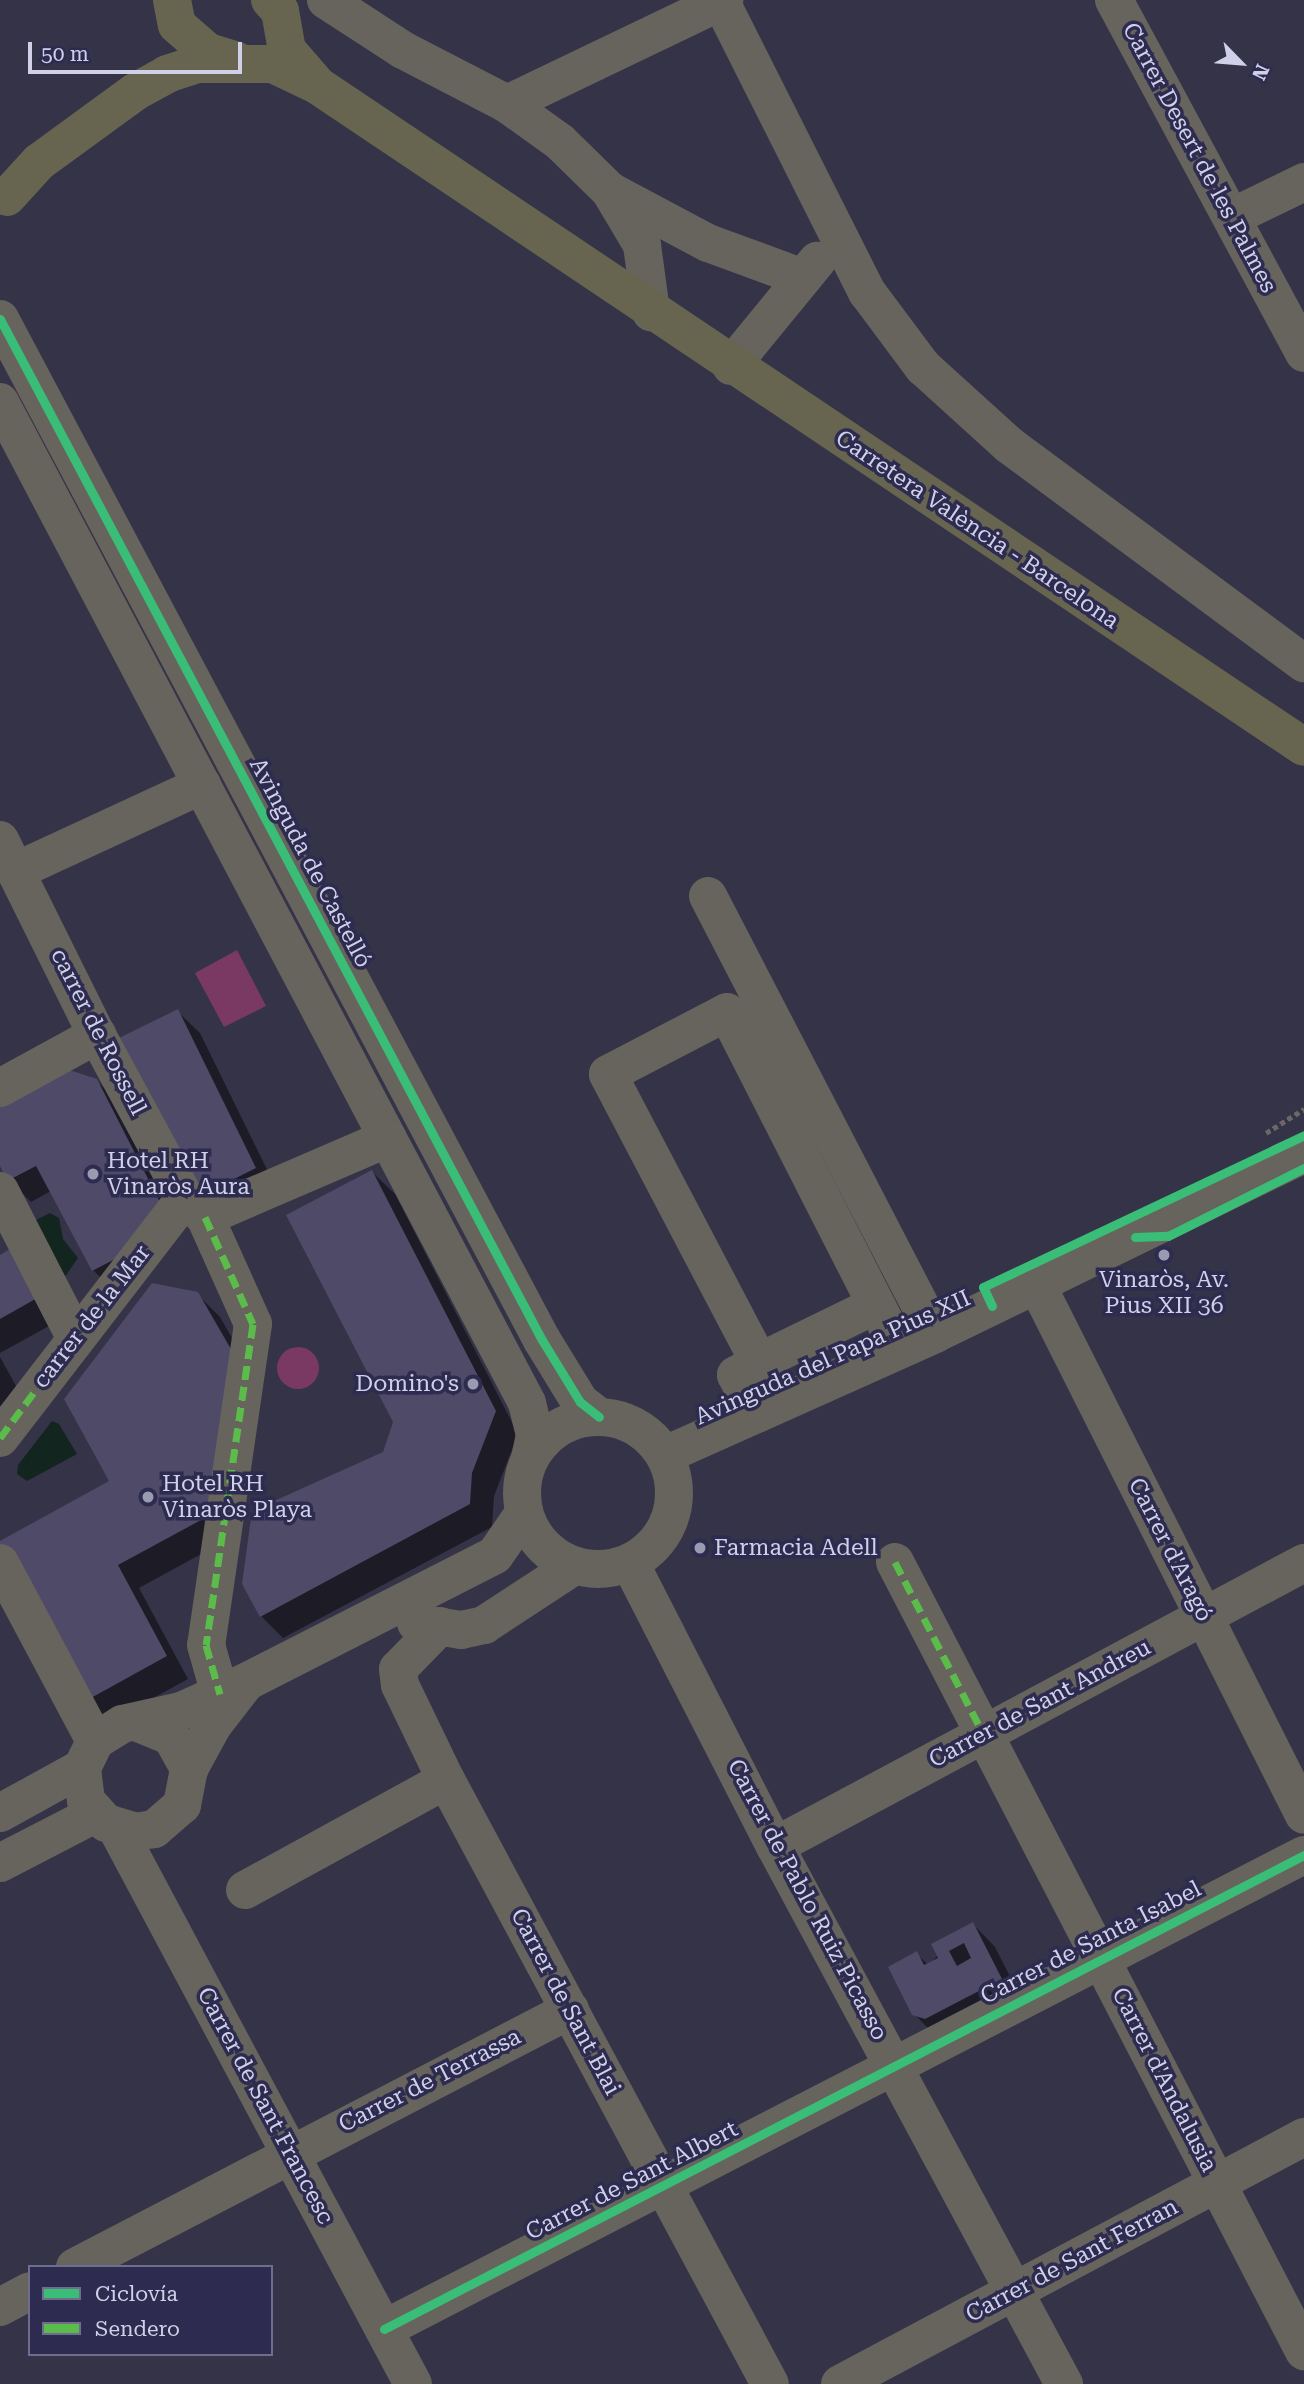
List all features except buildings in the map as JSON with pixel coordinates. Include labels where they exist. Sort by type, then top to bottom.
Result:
[{"type":"main road","points":[[278,11],[287,50],[317,85]]},
{"type":"main road","points":[[174,12],[208,52],[248,65]]},
{"type":"main road","points":[[135,92],[171,46],[174,12]]},
{"type":"main road","points":[[2,202],[39,162],[135,92],[198,64],[273,64],[317,85]]},
{"type":"main road","name":"Carretera València - Barcelona","points":[[317,85],[731,366],[1304,747]]},
{"type":"street","points":[[326,0],[404,50],[507,104],[560,142],[610,191],[642,245],[651,312]]},
{"type":"street","name":"Carrer Desert de les Palmes","points":[[1114,0],[1304,352]]},
{"type":"street","points":[[507,104],[723,1],[838,235],[889,324],[962,406],[1304,663]]},
{"type":"street","points":[[1232,217],[1304,182]]},
{"type":"street","points":[[610,191],[708,243],[803,278]]},
{"type":"street","points":[[731,366],[838,235]]},
{"type":"street","name":"Avinguda de Castelló","points":[[0,318],[542,1340],[580,1402],[599,1416]]},
{"type":"street","points":[[0,402],[527,1403],[535,1435],[522,1494],[524,1513],[534,1536],[552,1555],[574,1566],[612,1569],[631,1563],[652,1549],[667,1528],[675,1504],[674,1479],[665,1455],[637,1427],[599,1416],[559,1428],[530,1458]]},
{"type":"street","points":[[8,855],[202,785]]},
{"type":"street","name":"carrer de Rossell","points":[[8,855],[97,1034],[195,1207],[253,1324],[206,1645],[234,1688]]},
{"type":"street","points":[[708,896],[947,1329]]},
{"type":"street","points":[[768,954],[947,1329]]},
{"type":"street","points":[[759,1362],[608,1074],[727,1012],[899,1350]]},
{"type":"street","points":[[0,1088],[97,1034]]},
{"type":"street","name":"carrer de la Mar","points":[[0,1438],[75,1337],[195,1207],[388,1138]]},
{"type":"street","name":"Avinguda del Papa Pius XII","points":[[665,1455],[947,1329],[1298,1157]]},
{"type":"street","points":[[0,1191],[75,1337]]},
{"type":"street","name":"Carrer d'Aragó","points":[[1037,1285],[1304,1815]]},
{"type":"street","points":[[756,1414],[736,1375],[876,1305]]},
{"type":"street","points":[[0,1813],[88,1754],[122,1724],[138,1723],[234,1688],[355,1629],[495,1555],[524,1513]]},
{"type":"street","name":"Carrer d'Andalusia","points":[[895,1562],[1304,2351]]},
{"type":"street","points":[[0,1563],[88,1754],[86,1801],[106,1822],[136,1832],[170,1819],[182,1805],[189,1769],[234,1688]]},
{"type":"street","name":"Carrer de Pablo Ruiz Picasso","points":[[631,1563],[775,1846],[896,2065],[1064,2384]]},
{"type":"street","name":"Carrer de Sant Andreu","points":[[775,1846],[1304,1563]]},
{"type":"street","points":[[355,1629],[391,1623],[461,1630],[484,1625],[574,1566]]},
{"type":"street","name":"Carrer de Sant Blai","points":[[440,1626],[398,1669],[400,1685],[446,1780],[771,2384]]},
{"type":"street","points":[[138,1723],[172,1737],[189,1769]]},
{"type":"street","points":[[245,1890],[446,1780]]},
{"type":"street","points":[[0,1864],[106,1822]]},
{"type":"street","name":"Carrer de Sant Francesc","points":[[106,1822],[290,2152],[413,2384]]},
{"type":"street","name":"Carrer de Santa Isabel","points":[[896,2065],[1304,1855]]},
{"type":"street","name":"Carrer de Terrassa","points":[[79,2265],[290,2152],[570,2010]]},
{"type":"street","name":"Carrer de Sant Albert","points":[[384,2329],[665,2187],[896,2065]]},
{"type":"street","name":"Carrer de Sant Ferran","points":[[840,2384],[1304,2137]]},
{"type":"street","points":[[0,2307],[28,2292]]},
{"type":"shaded area","points":[[237,950],[266,1006],[224,1027],[195,973]]},
{"type":"shaded area","points":[[50,1213],[59,1218],[63,1239],[78,1258],[64,1278],[34,1221]]},
{"type":"shaded area","points":[[298,1347],[313,1353],[319,1368],[313,1383],[298,1389],[283,1383],[277,1368],[283,1353]]},
{"type":"shaded area","points":[[52,1421],[59,1424],[77,1454],[27,1481],[17,1474],[18,1465]]},
{"type":"marked path","points":[[205,1217],[253,1324],[206,1645],[220,1694]]},
{"type":"marked path","points":[[0,1438],[75,1337]]},
{"type":"marked path","points":[[895,1562],[984,1735]]},
{"type":"cycle path","points":[[0,319],[542,1340],[580,1402],[599,1417]]},
{"type":"cycle path","points":[[992,1306],[983,1287],[1304,1135]]},
{"type":"cycle path","points":[[1135,1237],[1168,1236],[1304,1168]]},
{"type":"cycle path","points":[[384,2329],[1304,1855]]},
{"type":"place","name":"Hotel RH Vinaròs Aura","points":[[93,1174]]},
{"type":"place","name":"Vinaròs, Av. Pius XII 36","points":[[1164,1255]]},
{"type":"place","name":"Domino's","points":[[473,1384]]},
{"type":"place","name":"Hotel RH Vinaròs Playa","points":[[148,1497]]},
{"type":"place","name":"Farmacia Adell","points":[[700,1548]]}]
